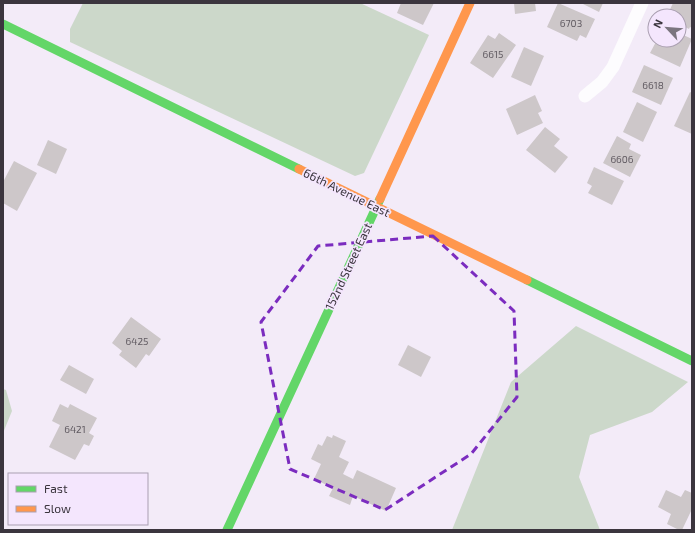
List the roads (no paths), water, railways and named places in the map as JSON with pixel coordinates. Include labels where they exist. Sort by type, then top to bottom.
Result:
[{"type":"street","name":"152nd Street East","points":[[227,530],[470,3]]},
{"type":"street","points":[[585,96],[602,82],[613,67],[642,3]]},
{"type":"street","name":"66th Avenue East","points":[[3,24],[692,361]]}]
